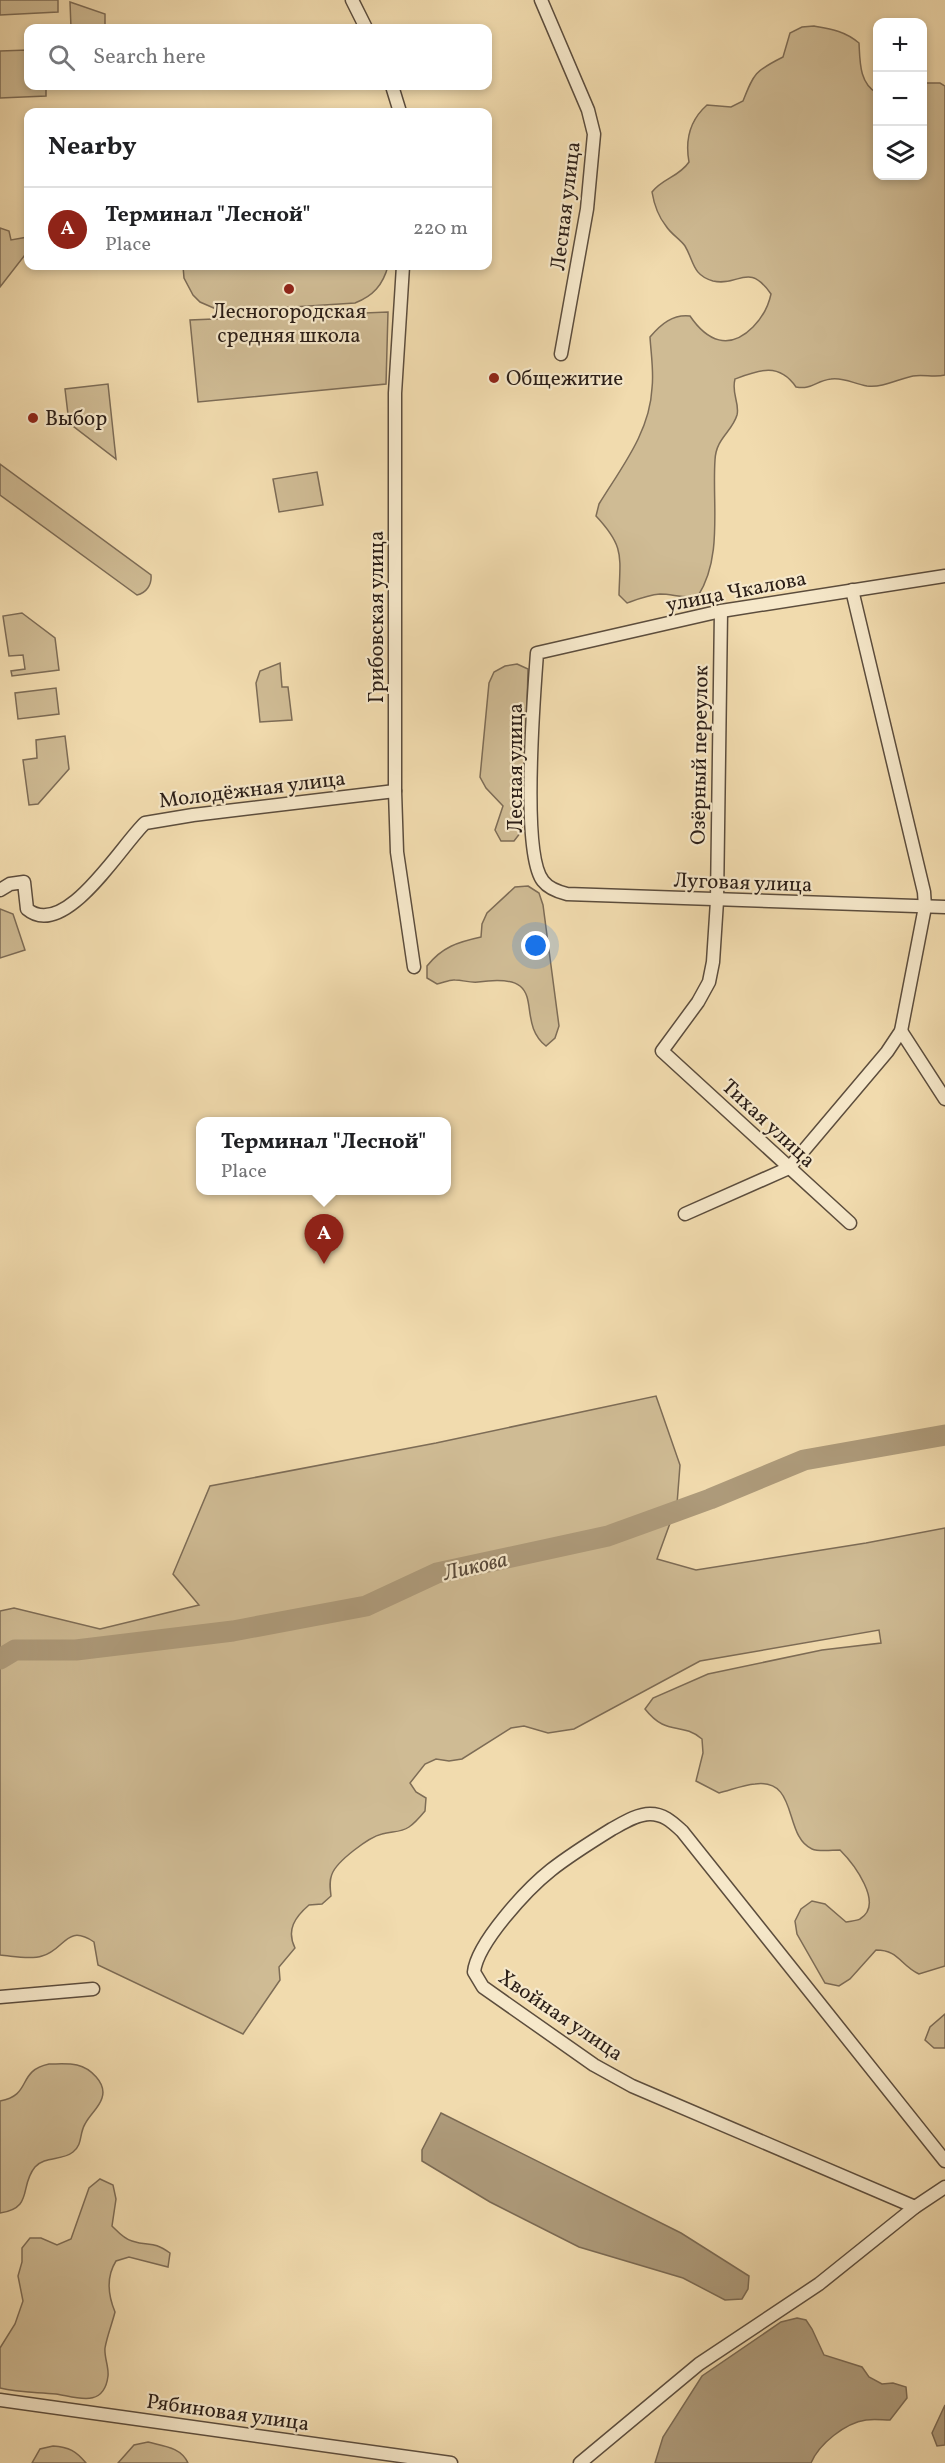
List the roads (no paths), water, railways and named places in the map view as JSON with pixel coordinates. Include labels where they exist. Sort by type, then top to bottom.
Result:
[{"type":"street","points":[[352,0],[364,24]]},
{"type":"street","name":"Лесная улица","points":[[541,0],[588,110],[594,134],[587,209],[561,354]]},
{"type":"street","points":[[393,90],[399,108]]},
{"type":"street","name":"Грибовская улица","points":[[403,270],[395,393],[395,791],[397,852],[414,967]]},
{"type":"street","name":"улица Чкалова","points":[[537,653],[721,611],[945,576]]},
{"type":"street","points":[[685,1214],[789,1168],[887,1052],[901,1030],[925,907],[924,892],[852,590]]},
{"type":"street","name":"Озёрный переулок","points":[[662,1051],[679,1031],[709,982],[713,962],[717,901],[721,611]]},
{"type":"street","name":"Лесная улица","points":[[537,653],[530,778],[535,865],[543,881]]},
{"type":"street","name":"Молодёжная улица","points":[[0,890],[10,884],[24,882],[27,909],[34,915],[55,914],[92,886],[145,823],[193,815],[395,791]]},
{"type":"street","name":"Луговая улица","points":[[543,881],[555,890],[567,894],[717,901],[945,907]]},
{"type":"street","points":[[901,1030],[945,1099]]},
{"type":"street","name":"Тихая улица","points":[[662,1051],[849,1223]]},
{"type":"street","name":"Хвойная улица","points":[[915,2207],[632,2086],[594,2065],[483,1988],[474,1972],[480,1952],[519,1902],[549,1871],[592,1841],[629,1820],[648,1814],[660,1815],[682,1831],[945,2161]]},
{"type":"street","points":[[0,1997],[93,1989]]},
{"type":"street","points":[[580,2463],[699,2364],[819,2283],[915,2207],[945,2187]]},
{"type":"street","name":"Рябиновая улица","points":[[0,2400],[451,2463]]},
{"type":"waterway","name":"Ликова","points":[[0,1659],[15,1650],[76,1650],[233,1631],[366,1606],[437,1573],[608,1536],[710,1499],[804,1460],[945,1435]]},
{"type":"place","name":"Лесногородская средняя школа","points":[[289,289]]},
{"type":"place","name":"Общежитие","points":[[494,378]]},
{"type":"place","name":"Выбор","points":[[33,418]]},
{"type":"place","name":"Терминал \"Лесной\"","points":[[324,1264]]}]
